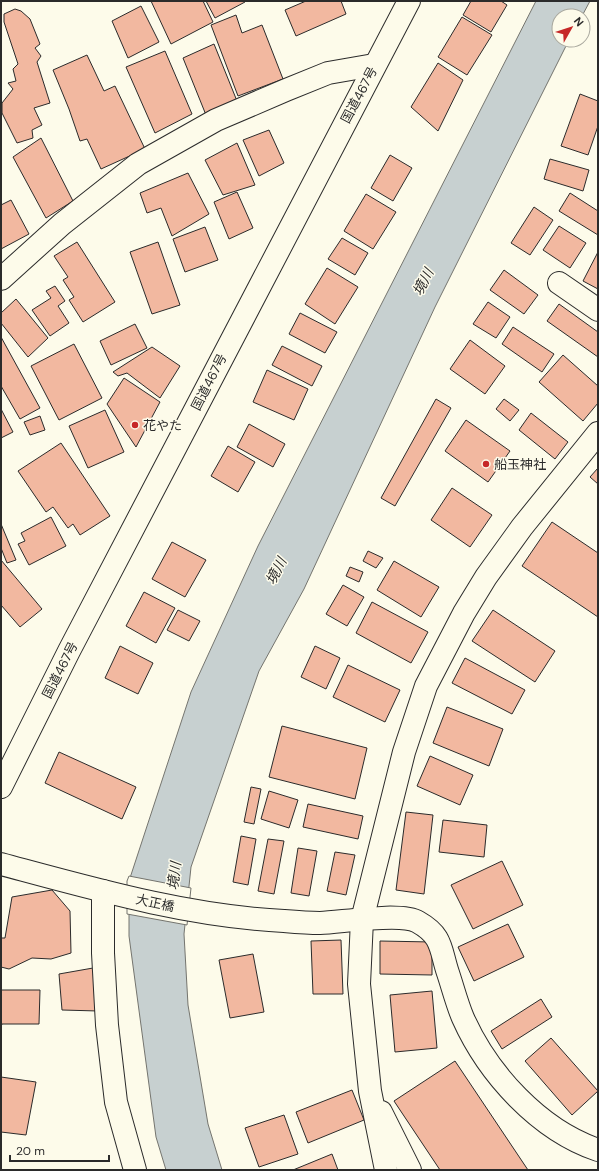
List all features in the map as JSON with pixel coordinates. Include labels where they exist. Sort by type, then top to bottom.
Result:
[{"type":"main road","name":"国道467号","points":[[1,786],[73,644],[374,65],[409,1]]},
{"type":"main road","points":[[1,279],[62,224],[138,164],[216,120],[286,90],[328,73],[374,65]]},
{"type":"main road","points":[[559,283],[598,310]]},
{"type":"main road","points":[[386,1170],[370,1091],[359,984],[362,920],[404,752],[426,686],[443,652],[486,577],[522,527],[598,433]]},
{"type":"main road","name":"大正橋","points":[[1,864],[103,891],[206,914],[311,922],[362,920],[397,916],[416,921],[432,932],[443,949],[447,971],[464,1018],[488,1062],[521,1101],[554,1128],[586,1146],[598,1150]]},
{"type":"main road","points":[[103,891],[102,953],[107,1025],[116,1102],[134,1170]]},
{"type":"main road","points":[[370,1091],[410,1170]]},
{"type":"water","name":"境川","points":[[536,1],[590,1],[586,8],[551,8],[551,48],[565,48],[435,307],[304,589],[259,671],[191,867],[184,934],[188,1005],[208,1124],[222,1170],[166,1170],[156,1137],[129,936],[129,881],[191,692],[258,546]]},
{"type":"pier","points":[[129,876],[191,888],[187,925],[127,914],[127,881]]},
{"type":"building","points":[[151,1],[203,1],[213,22],[171,44]]},
{"type":"building","points":[[206,1],[244,1],[245,2],[215,18]]},
{"type":"building","points":[[306,1],[341,1],[346,14],[296,36],[285,10]]},
{"type":"building","points":[[471,1],[501,1],[507,5],[491,32],[463,15]]},
{"type":"building","points":[[141,6],[159,42],[128,58],[112,21]]},
{"type":"building","points":[[15,9],[21,11],[30,19],[40,44],[35,48],[41,56],[37,62],[50,103],[34,108],[42,125],[32,130],[33,138],[17,143],[2,113],[2,103],[13,89],[8,83],[16,81],[13,69],[18,64],[4,22],[4,14]]},
{"type":"building","points":[[236,15],[242,33],[262,25],[283,79],[238,96],[211,25]]},
{"type":"building","points":[[462,17],[492,35],[467,75],[438,57]]},
{"type":"building","points":[[214,44],[237,101],[206,115],[183,58]]},
{"type":"building","points":[[165,51],[192,114],[155,133],[126,67]]},
{"type":"building","points":[[87,55],[104,91],[115,86],[145,149],[101,169],[87,139],[80,141],[53,70]]},
{"type":"building","points":[[438,63],[463,80],[438,131],[411,107]]},
{"type":"building","points":[[580,94],[598,101],[598,126],[588,155],[561,146]]},
{"type":"building","points":[[269,130],[284,163],[259,176],[243,140]]},
{"type":"building","points":[[41,138],[73,201],[46,218],[13,157]]},
{"type":"building","points":[[237,143],[255,185],[223,195],[205,160]]},
{"type":"building","points":[[390,155],[412,168],[393,201],[371,188]]},
{"type":"building","points":[[550,159],[589,170],[583,191],[544,179]]},
{"type":"building","points":[[188,173],[209,214],[172,236],[161,208],[147,213],[140,193]]},
{"type":"building","points":[[237,192],[253,228],[229,239],[214,202]]},
{"type":"building","points":[[570,193],[598,211],[598,235],[559,211]]},
{"type":"building","points":[[366,194],[396,212],[373,249],[344,231]]},
{"type":"building","points":[[11,200],[29,234],[1,249],[1,205]]},
{"type":"building","points":[[534,207],[553,220],[530,255],[511,243]]},
{"type":"building","points":[[559,226],[586,243],[570,268],[543,250]]},
{"type":"building","points":[[205,227],[218,260],[185,272],[173,239]]},
{"type":"building","points":[[342,238],[368,253],[355,275],[328,259]]},
{"type":"building","points":[[77,242],[115,302],[83,322],[69,300],[74,297],[63,280],[68,277],[54,256]]},
{"type":"building","points":[[158,242],[180,305],[152,314],[130,252]]},
{"type":"building","points":[[598,252],[598,289],[583,281]]},
{"type":"building","points":[[327,268],[358,287],[335,324],[305,304]]},
{"type":"building","points":[[504,270],[538,295],[524,314],[490,290]]},
{"type":"building","points":[[55,286],[65,301],[58,306],[69,323],[50,336],[32,310],[51,298],[46,291]]},
{"type":"building","points":[[16,299],[48,338],[28,357],[1,323],[1,313]]},
{"type":"building","points":[[488,302],[510,317],[496,338],[473,324]]},
{"type":"building","points":[[559,304],[598,332],[598,357],[547,321]]},
{"type":"building","points":[[300,313],[337,332],[325,353],[289,334]]},
{"type":"building","points":[[135,324],[147,348],[111,365],[100,341]]},
{"type":"building","points":[[513,327],[554,354],[542,372],[502,344]]},
{"type":"building","points":[[1,337],[40,408],[20,419],[1,386]]},
{"type":"building","points":[[470,340],[505,366],[485,394],[450,369]]},
{"type":"building","points":[[74,344],[102,398],[59,420],[31,366]]},
{"type":"building","points":[[282,346],[322,366],[312,386],[272,365]]},
{"type":"building","points":[[152,347],[180,366],[160,398],[127,373],[118,376],[113,372]]},
{"type":"building","points":[[563,355],[598,386],[598,403],[583,421],[539,382]]},
{"type":"building","points":[[267,370],[308,389],[294,420],[253,402]]},
{"type":"building","name":"花やた","points":[[124,378],[160,402],[136,447],[107,404]]},
{"type":"building","points":[[436,399],[451,408],[395,506],[381,498]]},
{"type":"building","points":[[504,399],[519,410],[510,421],[496,409]]},
{"type":"building","points":[[1,409],[13,432],[1,438]]},
{"type":"building","points":[[105,410],[124,452],[88,468],[69,426]]},
{"type":"building","points":[[531,413],[568,442],[555,459],[519,430]]},
{"type":"building","points":[[40,416],[45,430],[30,435],[24,422]]},
{"type":"building","points":[[466,420],[510,451],[488,482],[445,451]]},
{"type":"building","points":[[249,424],[285,444],[273,467],[237,447]]},
{"type":"building","points":[[61,443],[110,516],[80,535],[73,524],[68,528],[53,507],[46,512],[18,471]]},
{"type":"building","points":[[228,446],[255,462],[238,492],[211,476]]},
{"type":"building","points":[[598,468],[598,484],[590,477]]},
{"type":"building","points":[[452,488],[492,515],[470,547],[431,520]]},
{"type":"building","points":[[51,517],[66,546],[29,565],[18,544],[25,541],[21,533]]},
{"type":"building","points":[[552,522],[598,553],[598,617],[522,566]]},
{"type":"building","points":[[1,524],[16,560],[7,563],[1,548]]},
{"type":"building","points":[[172,542],[206,560],[185,597],[152,579]]},
{"type":"building","points":[[368,551],[383,558],[376,568],[363,561]]},
{"type":"building","points":[[1,560],[42,609],[20,627],[1,605]]},
{"type":"building","points":[[394,561],[439,587],[421,617],[377,590]]},
{"type":"building","points":[[350,567],[363,572],[359,582],[346,576]]},
{"type":"building","points":[[343,585],[364,597],[347,626],[326,614]]},
{"type":"building","points":[[144,592],[175,608],[156,643],[126,626]]},
{"type":"building","points":[[372,602],[428,632],[411,663],[356,633]]},
{"type":"building","points":[[178,610],[200,621],[189,641],[167,630]]},
{"type":"building","points":[[493,610],[555,651],[535,682],[472,641]]},
{"type":"building","points":[[120,646],[153,663],[138,694],[105,678]]},
{"type":"building","points":[[315,646],[340,658],[326,689],[301,677]]},
{"type":"building","points":[[465,658],[525,690],[512,714],[452,683]]},
{"type":"building","points":[[348,665],[400,690],[385,722],[333,697]]},
{"type":"building","points":[[447,707],[503,729],[489,766],[433,743]]},
{"type":"building","points":[[282,726],[367,748],[355,799],[269,777]]},
{"type":"building","points":[[59,752],[136,787],[122,819],[45,783]]},
{"type":"building","points":[[430,756],[473,775],[460,805],[417,786]]},
{"type":"building","points":[[251,787],[261,789],[254,824],[244,822]]},
{"type":"building","points":[[269,791],[298,800],[289,828],[261,819]]},
{"type":"building","points":[[308,804],[363,816],[358,839],[303,827]]},
{"type":"building","points":[[406,812],[433,815],[424,894],[396,890]]},
{"type":"building","points":[[443,820],[487,825],[484,857],[439,852]]},
{"type":"building","points":[[241,836],[256,839],[248,885],[233,882]]},
{"type":"building","points":[[268,839],[284,841],[274,894],[258,891]]},
{"type":"building","points":[[298,848],[317,851],[309,896],[291,893]]},
{"type":"building","points":[[335,852],[355,855],[346,895],[327,891]]},
{"type":"building","points":[[502,861],[523,905],[473,929],[451,885]]},
{"type":"building","points":[[52,890],[70,911],[71,953],[51,959],[32,958],[9,969],[1,967],[1,938],[5,938],[12,897]]},
{"type":"building","points":[[508,924],[524,957],[474,981],[458,947]]},
{"type":"building","points":[[341,940],[343,994],[313,994],[311,941]]},
{"type":"building","points":[[380,941],[432,942],[432,975],[380,974]]},
{"type":"building","points":[[253,954],[264,1012],[230,1018],[219,960]]},
{"type":"building","points":[[93,968],[98,1011],[62,1010],[59,974]]},
{"type":"building","points":[[1,990],[40,990],[39,1024],[2,1024],[1,1027]]},
{"type":"building","points":[[432,991],[437,1048],[395,1052],[390,995]]},
{"type":"building","points":[[541,999],[552,1017],[502,1049],[491,1031]]},
{"type":"building","points":[[551,1038],[598,1091],[572,1115],[525,1061]]},
{"type":"building","points":[[455,1061],[528,1170],[440,1170],[394,1101]]},
{"type":"building","points":[[1,1077],[36,1082],[26,1135],[1,1132]]},
{"type":"building","points":[[352,1090],[364,1120],[308,1143],[296,1112]]},
{"type":"building","points":[[284,1115],[298,1154],[259,1167],[245,1128]]},
{"type":"building","points":[[332,1154],[338,1170],[293,1170]]},
{"type":"place","name":"花やた","points":[[135,425]]},
{"type":"place","name":"船玉神社","points":[[486,464]]}]
